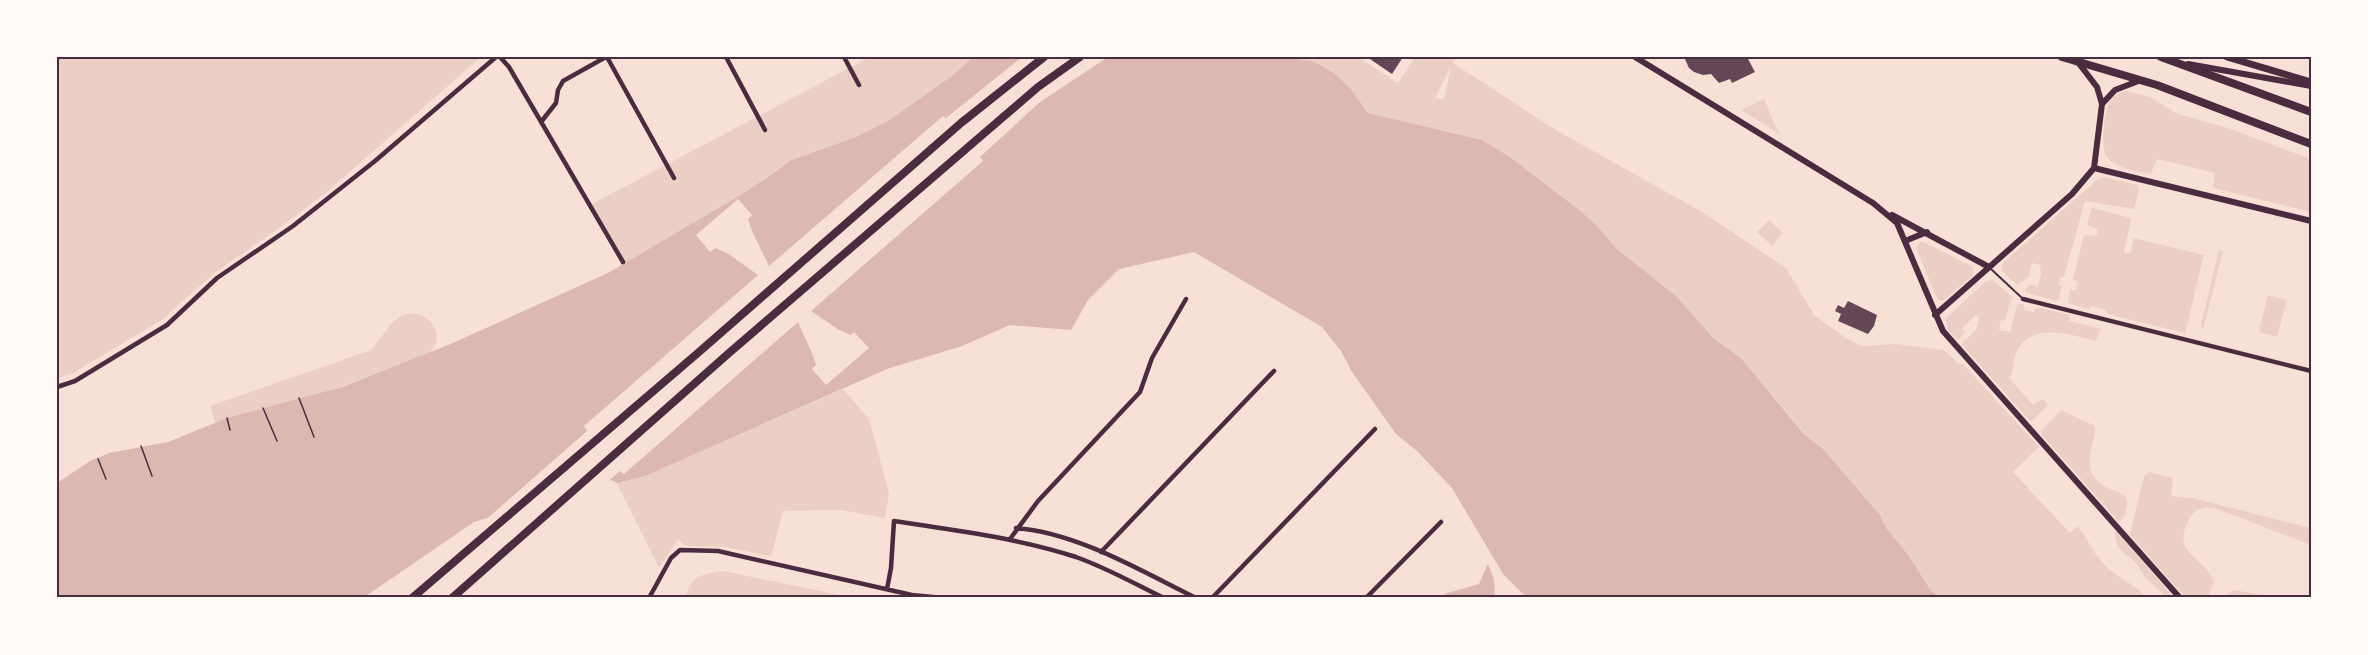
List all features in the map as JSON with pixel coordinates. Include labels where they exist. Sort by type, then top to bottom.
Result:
[{"type":"main road","points":[[412,598],[681,368],[961,123],[1044,57]]},
{"type":"main road","points":[[452,598],[729,353],[981,135],[1038,87],[1080,57]]},
{"type":"main road","points":[[2062,57],[2141,80],[2311,144]]},
{"type":"main road","points":[[2227,57],[2311,84]]},
{"type":"main road","points":[[2164,58],[2311,112]]},
{"type":"street","points":[[57,387],[75,381],[167,325],[218,278],[302,219],[375,161],[498,57],[509,67],[623,262]]},
{"type":"street","points":[[541,122],[556,103],[558,90],[563,81],[607,57],[674,178]]},
{"type":"street","points":[[726,57],[765,130]]},
{"type":"street","points":[[844,57],[860,85]]},
{"type":"street","points":[[1635,57],[1873,203],[1898,223],[1935,315],[1956,347],[2180,598]]},
{"type":"street","points":[[2164,58],[2209,69],[2311,84]]},
{"type":"street","points":[[1935,315],[2072,194],[2094,168],[2102,104],[2097,87],[2077,61]]},
{"type":"street","points":[[2102,104],[2115,90],[2141,80]]},
{"type":"street","points":[[2094,168],[2311,221]]},
{"type":"street","points":[[1886,212],[1989,267]]},
{"type":"street","points":[[1901,231],[1924,231]]},
{"type":"street","points":[[1905,241],[1924,231]]},
{"type":"street","points":[[1010,539],[1038,501],[1140,392],[1152,358],[1186,299]]},
{"type":"street","points":[[2023,299],[2311,371]]},
{"type":"street","points":[[1101,552],[1274,371]]},
{"type":"street","points":[[1212,598],[1375,429]]},
{"type":"street","points":[[887,590],[894,521],[1010,539],[1097,565],[1164,598]]},
{"type":"street","points":[[1366,598],[1441,522]]},
{"type":"street","points":[[1017,528],[1032,530],[1101,552],[1196,598]]},
{"type":"street","points":[[650,598],[670,558],[675,552],[687,549],[730,552],[887,590],[943,598]]},
{"type":"lane","points":[[1989,267],[2023,299]]},
{"type":"path","points":[[299,398],[314,437]]},
{"type":"path","points":[[263,408],[277,441]]},
{"type":"path","points":[[227,418],[230,430]]},
{"type":"path","points":[[141,446],[152,476]]},
{"type":"path","points":[[98,459],[106,479]]},
{"type":"shaded area","points":[[57,57],[481,57],[328,191],[213,274],[163,319],[73,373],[57,378]]},
{"type":"shaded area","points":[[870,57],[973,57],[952,76],[888,121],[856,137],[779,168],[744,193],[624,264],[590,205]]},
{"type":"shaded area","points":[[973,57],[1297,57],[1315,62],[1334,73],[1350,88],[1368,113],[1482,140],[1510,157],[1583,213],[1617,249],[1676,296],[1714,339],[1741,358],[1804,434],[1823,449],[1880,515],[1887,529],[1909,556],[1931,591],[1941,598],[1527,598],[1503,574],[1452,488],[1417,451],[1396,434],[1352,372],[1341,351],[1322,327],[1194,252],[1119,269],[1088,300],[1071,330],[1010,325],[962,346],[887,369],[643,477],[617,483],[611,480],[474,522],[363,598],[57,598],[57,483],[90,461],[109,453],[168,442],[227,418],[342,387],[446,346],[608,273],[744,193],[792,160],[856,137],[888,121],[952,76]]},
{"type":"shaded area","points":[[1297,57],[1358,57],[1398,83],[1415,57],[1457,57],[1453,63],[1556,130],[1704,213],[1786,268],[1815,316],[1846,338],[1862,346],[1896,344],[1944,350],[1959,364],[1963,364],[2039,447],[2013,472],[2070,533],[2078,526],[2095,554],[2107,567],[2146,598],[1941,598],[1931,591],[1909,556],[1887,529],[1880,515],[1823,449],[1805,434],[1741,358],[1714,339],[1676,296],[1617,249],[1583,213],[1510,157],[1482,140],[1368,113],[1350,88],[1334,73],[1315,62]],"holes":[[[1451,66],[1444,99],[1435,98]]]},
{"type":"shaded area","points":[[2126,91],[2150,97],[2178,114],[2228,128],[2311,159],[2311,212],[2213,188],[2215,173],[2157,159],[2151,174],[2115,164],[2105,152],[2103,138],[2105,121],[2110,101],[2117,94]]},
{"type":"shaded area","points":[[1764,99],[1779,134],[1741,110]]},
{"type":"shaded area","points":[[2105,177],[2137,185],[2139,190],[2134,209],[2085,201],[2064,277],[2061,277],[2059,285],[2062,286],[2059,299],[2055,301],[2025,292],[2030,285],[2038,286],[2041,274],[2040,265],[2032,263],[2029,277],[2017,285],[2002,271],[2004,262],[2098,179]]},
{"type":"shaded area","points":[[2092,208],[2131,218],[2124,253],[2130,254],[2134,238],[2204,255],[2185,333],[2115,316],[2092,306],[2089,309],[2068,303],[2070,290],[2076,290],[2078,282],[2073,279],[2084,235],[2097,236],[2098,230],[2087,225]]},
{"type":"shaded area","points":[[1769,220],[1783,233],[1772,246],[1757,232]]},
{"type":"shaded area","points":[[1920,242],[1973,267],[1973,275],[1944,300],[1939,300],[1936,296],[1916,248]]},
{"type":"shaded area","points":[[2219,250],[2223,251],[2203,330],[2201,325]]},
{"type":"shaded area","points":[[1990,280],[2012,297],[2005,321],[2001,320],[1999,330],[2010,332],[2017,305],[2020,303],[2024,305],[2024,310],[2034,312],[2036,307],[2070,315],[2069,321],[2101,329],[2096,341],[2053,332],[2042,333],[2024,342],[2015,354],[2009,378],[2033,405],[2043,399],[2048,405],[2032,421],[1961,344],[1976,330],[1979,319],[1976,315],[1962,328],[1965,333],[1958,340],[1949,331],[1945,319]]},
{"type":"shaded area","points":[[2268,295],[2287,300],[2277,337],[2259,332]]},
{"type":"shaded area","points":[[414,313],[428,319],[436,330],[437,341],[430,353],[332,390],[215,423],[210,406],[371,350],[391,324],[402,315]]},
{"type":"shaded area","points":[[843,389],[869,419],[889,493],[885,518],[840,510],[783,511],[771,556],[725,547],[686,546],[678,539],[659,568],[617,483],[643,477]]},
{"type":"shaded area","points":[[2061,410],[2095,426],[2090,456],[2091,471],[2101,484],[2127,498],[2126,511],[2119,522],[2041,434]]},
{"type":"shaded area","points":[[2149,472],[2173,478],[2171,496],[2192,498],[2311,528],[2311,545],[2215,508],[2200,509],[2190,518],[2183,540],[2190,554],[2209,573],[2214,582],[2207,598],[2186,598],[2130,535],[2144,476]]},
{"type":"shaded area","points":[[2115,530],[2174,598],[2166,598],[2145,577],[2134,561],[2120,548],[2116,541]]},
{"type":"shaded area","points":[[1488,564],[1494,579],[1495,598],[1446,598],[1444,594],[1479,584]]},
{"type":"shaded area","points":[[723,571],[855,598],[685,598],[690,585],[698,577]]},
{"type":"shaded area","points":[[2234,590],[2262,595],[2268,598],[2223,598]]},
{"type":"pier","points":[[1022,57],[1108,57],[1040,102],[980,157],[983,161],[811,311],[839,330],[851,335],[854,332],[869,348],[826,385],[812,369],[816,365],[798,322],[624,474],[620,471],[604,485],[482,523],[587,431],[584,426],[758,275],[727,253],[715,248],[710,252],[696,235],[738,199],[752,215],[748,219],[752,231],[769,266],[943,116],[946,118]]},
{"type":"building","points":[[1367,57],[1403,57],[1392,74]]},
{"type":"building","points":[[1684,57],[1747,57],[1755,72],[1732,83],[1730,79],[1719,83],[1711,74],[1703,75],[1694,72],[1689,68]]},
{"type":"building","points":[[1848,301],[1877,315],[1874,326],[1868,334],[1838,321],[1841,314],[1835,311],[1838,305],[1844,308]]}]
